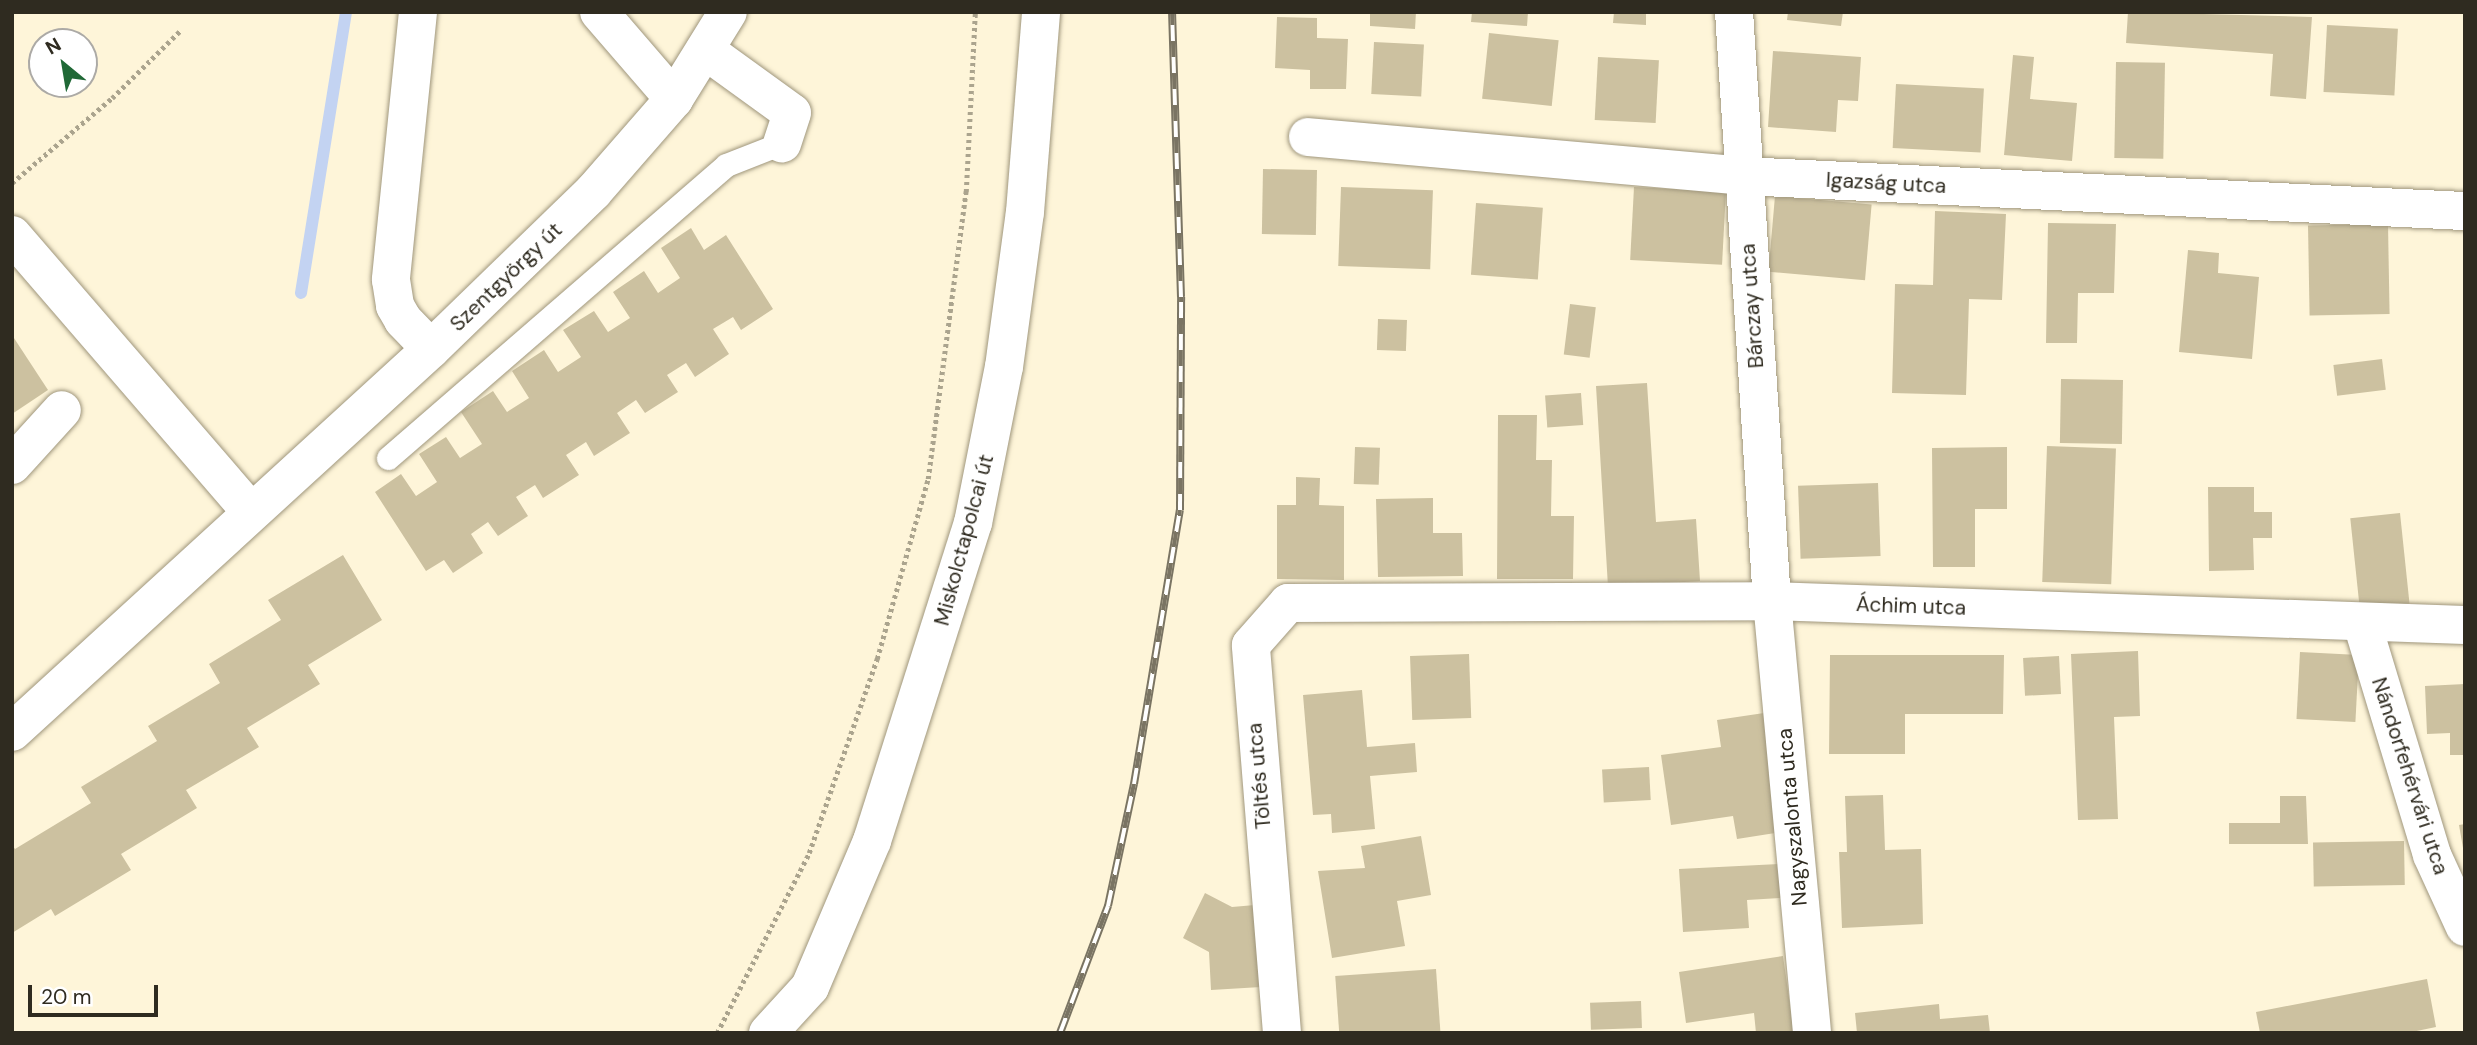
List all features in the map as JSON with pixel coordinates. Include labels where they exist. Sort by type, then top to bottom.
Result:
[{"type":"street","points":[[418,12],[391,280],[395,306],[403,320],[431,349]]},
{"type":"street","name":"Szentgyörgy út","points":[[12,732],[431,349],[593,192],[674,99],[728,12]]},
{"type":"street","name":"Miskolctapolcai út","points":[[768,1033],[810,987],[872,841],[973,523],[1004,367],[1026,212],[1041,12]]},
{"type":"street","name":"Bárczay utca","points":[[1734,12],[1772,601]]},
{"type":"street","points":[[606,16],[674,99]]},
{"type":"street","points":[[705,50],[792,113],[782,143]]},
{"type":"street","name":"Igazság utca","points":[[1308,137],[1743,176],[2465,211]]},
{"type":"street","points":[[12,235],[251,512]]},
{"type":"street","points":[[12,465],[62,410]]},
{"type":"street","name":"Áchim utca","points":[[1358,603],[1772,601],[2465,625]]},
{"type":"street","name":"Nagyszalonta utca","points":[[1772,601],[1812,1033]]},
{"type":"street","name":"Töltés utca","points":[[1282,1033],[1251,645],[1288,603],[1358,603]]},
{"type":"street","name":"Nándorfehérvári utca","points":[[2362,623],[2432,855],[2465,927]]},
{"type":"lane","points":[[388,458],[726,165],[782,143]]},
{"type":"path","points":[[717,1033],[809,853],[877,659],[928,479],[966,192],[975,12]]},
{"type":"path","points":[[12,183],[112,98],[181,30]]},
{"type":"building","points":[[1370,12],[1416,12],[1415,29],[1370,26]]},
{"type":"building","points":[[1472,12],[1528,12],[1527,26],[1471,22]]},
{"type":"building","points":[[1614,12],[1646,12],[1646,25],[1613,23]]},
{"type":"building","points":[[1788,12],[1843,12],[1841,26],[1787,20]]},
{"type":"building","points":[[2128,12],[2312,17],[2306,99],[2270,96],[2273,54],[2126,43]]},
{"type":"building","points":[[1277,17],[1317,18],[1317,38],[1348,39],[1346,89],[1310,89],[1310,70],[1275,68]]},
{"type":"building","points":[[2327,25],[2398,29],[2394,96],[2323,92]]},
{"type":"building","points":[[1489,33],[1559,40],[1552,106],[1482,99]]},
{"type":"building","points":[[1374,42],[1424,45],[1421,97],[1371,94]]},
{"type":"building","points":[[1773,51],[1861,57],[1858,101],[1838,100],[1836,132],[1768,127]]},
{"type":"building","points":[[2013,55],[2034,57],[2030,99],[2077,103],[2072,161],[2004,155]]},
{"type":"building","points":[[1598,57],[1659,60],[1656,123],[1595,120]]},
{"type":"building","points":[[2116,62],[2165,63],[2163,159],[2114,158]]},
{"type":"building","points":[[1896,84],[1984,89],[1981,153],[1893,148]]},
{"type":"building","points":[[1263,169],[1317,170],[1316,235],[1262,234]]},
{"type":"building","points":[[1341,187],[1433,190],[1430,269],[1338,266]]},
{"type":"building","points":[[1634,187],[1726,192],[1722,265],[1630,260]]},
{"type":"building","points":[[1775,196],[1872,204],[1865,280],[1768,272]]},
{"type":"building","points":[[1476,203],[1543,208],[1538,279],[1471,275]]},
{"type":"building","points":[[1935,211],[2006,214],[2002,300],[1969,299],[1966,395],[1892,393],[1895,284],[1933,285]]},
{"type":"building","points":[[2048,223],[2116,224],[2114,293],[2078,293],[2077,343],[2046,343]]},
{"type":"building","points":[[2388,224],[2390,314],[2310,315],[2308,225]]},
{"type":"building","points":[[691,228],[704,250],[726,235],[773,309],[741,330],[733,317],[713,329],[729,354],[695,377],[686,363],[667,375],[678,392],[645,413],[636,400],[617,413],[630,433],[594,456],[586,442],[566,455],[579,475],[543,498],[535,485],[516,497],[528,516],[498,536],[488,522],[471,534],[483,553],[453,573],[444,560],[426,571],[375,492],[401,474],[416,496],[437,482],[419,454],[446,437],[460,458],[482,444],[461,412],[493,391],[507,412],[529,398],[512,371],[544,350],[558,372],[581,357],[563,330],[594,311],[608,332],[630,318],[613,292],[644,271],[658,293],[680,278],[661,248]]},
{"type":"building","points":[[2188,250],[2219,253],[2218,273],[2259,277],[2252,359],[2179,352]]},
{"type":"building","points":[[1570,304],[1596,307],[1590,358],[1564,355]]},
{"type":"building","points":[[1378,319],[1407,320],[1406,351],[1377,350]]},
{"type":"building","points":[[12,335],[48,390],[12,414]]},
{"type":"building","points":[[2382,359],[2386,390],[2337,396],[2333,365]]},
{"type":"building","points":[[2061,379],[2123,380],[2122,444],[2060,443]]},
{"type":"building","points":[[1647,383],[1656,522],[1696,519],[1700,581],[1608,587],[1596,386]]},
{"type":"building","points":[[1581,393],[1583,425],[1547,427],[1545,396]]},
{"type":"building","points":[[1498,415],[1537,415],[1536,460],[1552,460],[1551,516],[1574,516],[1573,579],[1497,579]]},
{"type":"building","points":[[2047,446],[2116,448],[2111,584],[2042,582]]},
{"type":"building","points":[[1355,447],[1380,448],[1379,485],[1354,484]]},
{"type":"building","points":[[2007,447],[2007,509],[1975,509],[1975,567],[1933,567],[1932,448]]},
{"type":"building","points":[[1296,477],[1320,478],[1319,505],[1344,506],[1344,580],[1277,579],[1277,505],[1296,505]]},
{"type":"building","points":[[1878,483],[1881,556],[1801,559],[1798,486]]},
{"type":"building","points":[[2208,487],[2254,487],[2254,512],[2272,512],[2272,538],[2253,538],[2254,570],[2209,571]]},
{"type":"building","points":[[1433,498],[1433,533],[1462,533],[1463,576],[1378,577],[1376,499]]},
{"type":"building","points":[[2400,513],[2410,604],[2360,609],[2350,518]]},
{"type":"building","points":[[343,555],[382,620],[308,665],[320,684],[247,728],[259,747],[186,790],[197,808],[121,854],[131,870],[55,916],[51,909],[12,933],[12,845],[15,849],[91,803],[81,787],[157,741],[148,726],[220,683],[209,664],[281,620],[268,600]]},
{"type":"building","points":[[2138,651],[2140,716],[2114,717],[2118,819],[2078,820],[2071,654]]},
{"type":"building","points":[[2300,652],[2359,655],[2355,722],[2296,719]]},
{"type":"building","points":[[1469,654],[1471,718],[1412,720],[1410,656]]},
{"type":"building","points":[[1830,655],[2004,655],[2003,714],[1905,714],[1905,754],[1829,754]]},
{"type":"building","points":[[2059,656],[2061,694],[2025,696],[2023,658]]},
{"type":"building","points":[[2465,684],[2465,755],[2450,755],[2450,733],[2427,734],[2425,686]]},
{"type":"building","points":[[1362,690],[1367,747],[1415,743],[1417,772],[1370,776],[1375,829],[1332,833],[1331,814],[1313,815],[1303,695]]},
{"type":"building","points":[[1764,713],[1782,832],[1737,839],[1733,816],[1671,825],[1661,755],[1721,747],[1717,720]]},
{"type":"building","points":[[1649,767],[1651,800],[1604,802],[1602,769]]},
{"type":"building","points":[[1883,795],[1885,850],[1921,849],[1923,924],[1842,928],[1839,852],[1847,852],[1845,796]]},
{"type":"building","points":[[2280,796],[2306,796],[2308,844],[2229,844],[2229,823],[2280,823]]},
{"type":"building","points":[[2465,824],[2465,847],[2463,848],[2459,825]]},
{"type":"building","points":[[1421,836],[1431,895],[1397,901],[1405,946],[1332,958],[1318,871],[1365,868],[1361,846]]},
{"type":"building","points":[[2404,841],[2405,885],[2314,887],[2313,843]]},
{"type":"building","points":[[1779,864],[1781,898],[1747,900],[1749,928],[1683,932],[1679,869]]},
{"type":"building","points":[[1205,893],[1232,907],[1255,905],[1261,987],[1211,990],[1209,952],[1183,938]]},
{"type":"building","points":[[1783,956],[1794,1033],[1756,1033],[1754,1013],[1686,1023],[1679,972]]},
{"type":"building","points":[[1436,969],[1440,1033],[1339,1033],[1335,976]]},
{"type":"building","points":[[2427,979],[2436,1027],[2407,1033],[2260,1033],[2256,1012]]},
{"type":"building","points":[[1641,1001],[1642,1028],[1591,1030],[1590,1003]]},
{"type":"building","points":[[1939,1004],[1940,1019],[1988,1015],[1990,1033],[1857,1033],[1855,1013]]},
{"type":"waterway","points":[[301,293],[346,12]]},
{"type":"railway","points":[[1060,1033],[1108,906],[1134,784],[1180,510],[1181,297],[1172,12]]}]
